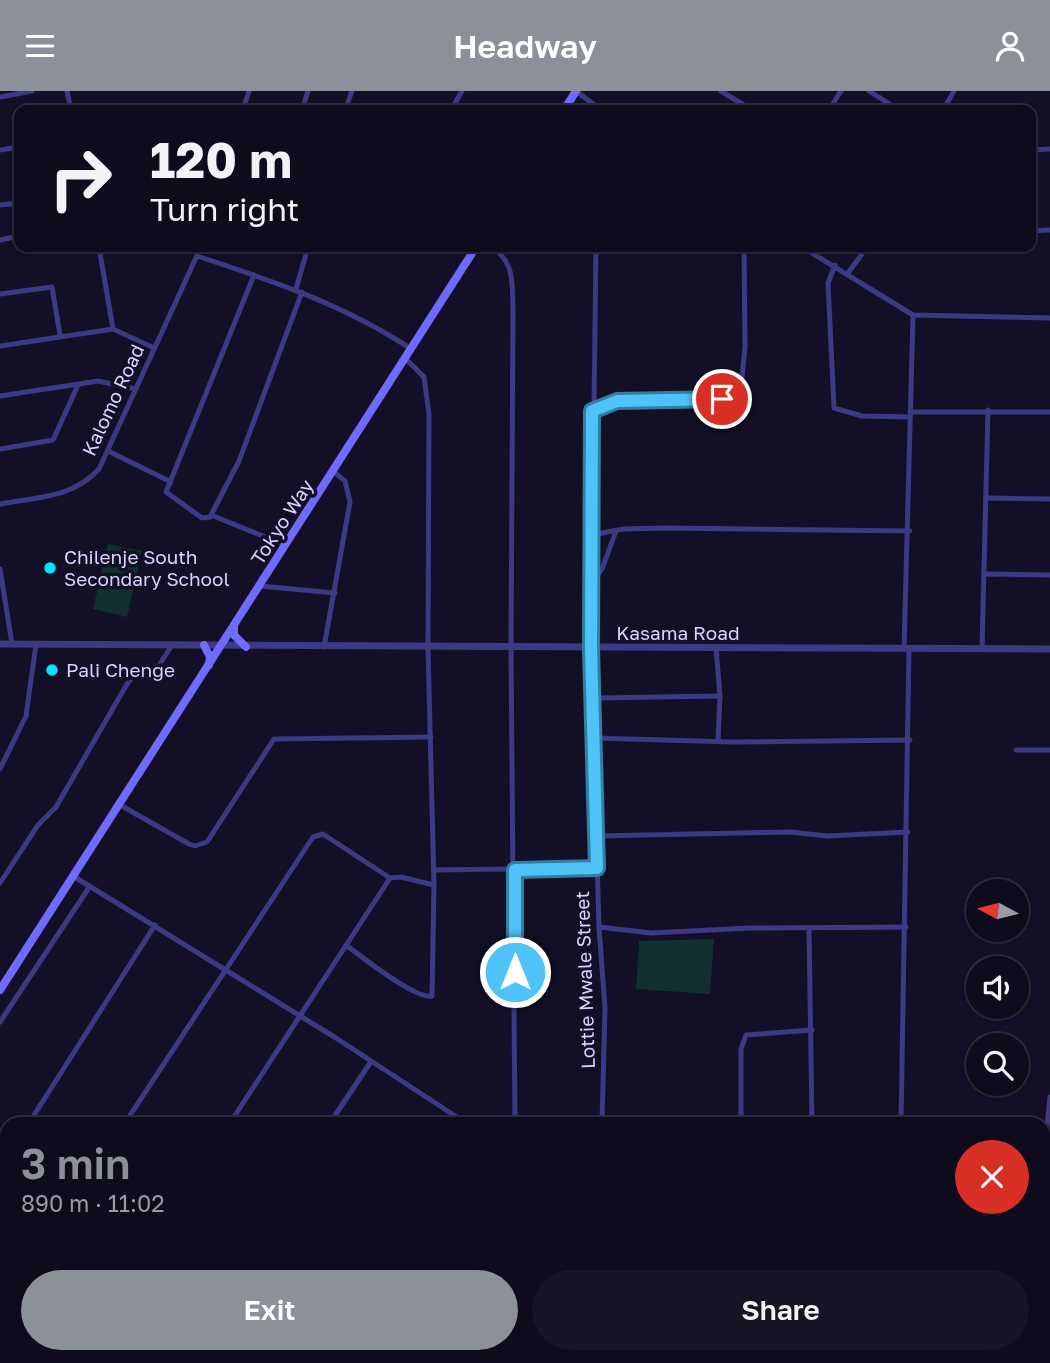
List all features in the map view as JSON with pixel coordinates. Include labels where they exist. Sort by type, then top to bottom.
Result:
[{"type":"main road","name":"Tokyo Way","points":[[0,990],[473,252]]},
{"type":"main road","points":[[234,627],[234,635],[246,647]]},
{"type":"main road","points":[[204,645],[208,651],[209,664]]},
{"type":"street","points":[[0,97],[32,91]]},
{"type":"street","points":[[576,91],[593,105]]},
{"type":"street","points":[[721,91],[744,105]]},
{"type":"street","points":[[869,91],[891,105]]},
{"type":"street","points":[[100,252],[113,329]]},
{"type":"street","name":"Kalomo Road","points":[[0,504],[73,490],[92,476],[108,451],[199,252]]},
{"type":"street","points":[[211,515],[244,449],[299,291],[307,252]]},
{"type":"street","points":[[498,252],[508,261],[512,283],[514,571],[511,647],[515,870],[515,1117]]},
{"type":"street","name":"Lottie Mwale Street","points":[[596,252],[591,649],[599,927],[605,1008],[602,1117]]},
{"type":"street","points":[[592,411],[617,401],[740,399],[746,347],[744,252]]},
{"type":"street","points":[[811,252],[913,315],[1050,318]]},
{"type":"street","points":[[848,273],[863,252]]},
{"type":"street","points":[[197,256],[299,291],[356,315],[411,349]]},
{"type":"street","points":[[835,265],[828,283],[834,408],[862,416],[988,410],[1050,412]]},
{"type":"street","points":[[254,275],[166,492],[202,518],[211,515],[285,545]]},
{"type":"street","points":[[0,294],[52,287],[60,335]]},
{"type":"street","points":[[901,1117],[910,740],[907,649],[913,315]]},
{"type":"street","points":[[0,346],[113,329],[154,348]]},
{"type":"street","points":[[346,945],[397,980],[431,998],[434,982],[434,885],[428,648],[429,414],[424,377],[405,358]]},
{"type":"street","points":[[0,396],[107,381],[136,389]]},
{"type":"street","points":[[0,449],[53,440],[78,384]]},
{"type":"street","points":[[982,649],[988,498],[988,410]]},
{"type":"street","points":[[108,451],[170,482]]},
{"type":"street","points":[[324,647],[350,502],[345,481],[333,471]]},
{"type":"street","points":[[988,498],[1050,499]]},
{"type":"street","points":[[592,535],[616,531],[832,528],[910,531]]},
{"type":"street","points":[[591,583],[602,569],[616,531]]},
{"type":"street","points":[[0,569],[12,644]]},
{"type":"street","points":[[986,574],[1050,575]]},
{"type":"street","points":[[260,586],[335,593]]},
{"type":"street","points":[[0,622],[8,622]]},
{"type":"street","name":"Kasama Road","points":[[0,644],[591,649],[1050,649]]},
{"type":"street","points":[[0,769],[26,716],[36,644]]},
{"type":"street","points":[[0,883],[38,825],[56,807],[127,684],[136,673],[158,667],[172,645]]},
{"type":"street","points":[[716,648],[720,696],[718,741]]},
{"type":"street","points":[[594,698],[720,696]]},
{"type":"street","points":[[120,805],[189,844],[201,845],[207,842],[274,739],[431,737]]},
{"type":"street","points":[[594,738],[718,741],[910,740]]},
{"type":"street","points":[[1016,750],[1050,750]]},
{"type":"street","points":[[596,836],[790,832],[827,836],[908,832]]},
{"type":"street","points":[[129,1117],[313,837],[323,834],[390,878],[401,877],[434,885]]},
{"type":"street","points":[[433,870],[597,868]]},
{"type":"street","points":[[73,876],[155,925],[456,1117]]},
{"type":"street","points":[[234,1117],[390,878]]},
{"type":"street","points":[[0,1022],[3,1011],[90,886]]},
{"type":"street","points":[[33,1117],[155,925]]},
{"type":"street","points":[[599,927],[651,933],[906,927]]},
{"type":"street","points":[[809,928],[812,1117]]},
{"type":"street","points":[[741,1117],[741,1049],[746,1035],[812,1030]]},
{"type":"street","points":[[334,1117],[370,1063]]},
{"type":"street","points":[[1046,1117],[1050,1097]]},
{"type":"green space","points":[[108,544],[142,551],[127,617],[93,609]]},
{"type":"green space","points":[[714,939],[710,994],[636,989],[639,941]]},
{"type":"place","name":"Chilenje South Secondary School","points":[[50,568]]},
{"type":"place","name":"Pali Chenge","points":[[52,670]]},
{"type":"route","points":[[515,972],[515,870],[597,868],[591,649],[592,411],[617,401],[722,399]]}]
